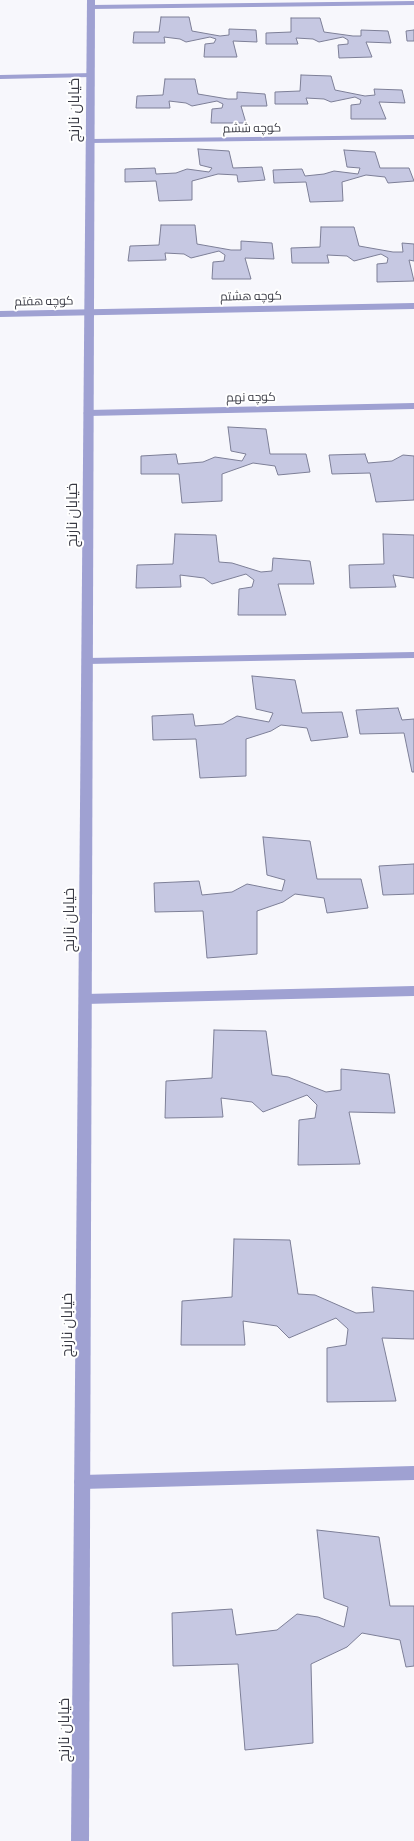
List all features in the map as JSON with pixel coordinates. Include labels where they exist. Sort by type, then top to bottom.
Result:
[{"type":"street","points":[[91,4],[414,3]]},
{"type":"street","name":"خیابان نارنج","points":[[80,1841],[91,4]]},
{"type":"street","points":[[0,77],[90,75]]},
{"type":"street","name":"کوچه ششم","points":[[90,141],[414,137]]},
{"type":"street","name":"کوچه هشتم","points":[[89,312],[414,306]]},
{"type":"street","name":"کوچه هفتم","points":[[0,314],[89,312]]},
{"type":"street","name":"کوچه نهم","points":[[88,414],[414,406]]},
{"type":"street","points":[[87,661],[414,655]]},
{"type":"street","points":[[85,1000],[414,991]]},
{"type":"street","points":[[82,1482],[414,1473]]},
{"type":"building","points":[[161,17],[189,17],[192,31],[220,36],[229,35],[229,29],[256,30],[257,42],[233,41],[237,57],[204,57],[205,44],[214,43],[216,39],[210,37],[186,42],[180,39],[164,37],[165,43],[133,43],[134,32],[159,32]]},
{"type":"building","points":[[291,18],[320,18],[324,32],[353,36],[361,36],[361,30],[388,31],[391,43],[366,42],[372,57],[339,58],[338,45],[348,44],[348,40],[343,37],[319,42],[313,39],[296,38],[298,44],[266,44],[266,33],[291,32]]},
{"type":"building","points":[[414,30],[414,41],[407,41],[406,31]]},
{"type":"building","points":[[301,75],[331,76],[335,90],[365,96],[375,95],[374,89],[402,90],[405,103],[379,102],[386,119],[351,119],[351,105],[360,104],[361,100],[355,97],[331,102],[324,99],[306,98],[308,104],[275,104],[275,92],[300,91]]},
{"type":"building","points":[[165,79],[195,79],[198,94],[228,99],[237,99],[237,92],[265,94],[267,106],[241,106],[246,123],[211,123],[212,109],[222,108],[223,104],[217,101],[192,106],[186,103],[169,101],[170,108],[136,108],[137,96],[163,95]]},
{"type":"building","points":[[198,149],[229,151],[233,168],[262,167],[265,180],[238,182],[237,175],[218,174],[192,181],[192,200],[159,201],[156,181],[125,182],[125,169],[155,168],[156,174],[176,173],[187,169],[209,172],[212,168],[200,165]]},
{"type":"building","points":[[344,150],[375,152],[380,168],[409,168],[414,181],[388,183],[385,177],[366,175],[342,182],[343,201],[310,202],[306,182],[274,183],[273,170],[302,169],[305,176],[334,171],[358,174],[360,168],[347,167]]},
{"type":"building","points":[[161,225],[195,225],[197,244],[231,250],[241,250],[241,241],[272,243],[274,259],[245,258],[251,279],[212,279],[213,262],[224,261],[225,255],[219,251],[191,258],[184,254],[165,253],[166,260],[128,261],[130,246],[159,245]]},
{"type":"building","points":[[321,227],[354,227],[359,246],[403,252],[402,243],[414,244],[414,261],[409,260],[414,281],[377,282],[377,264],[387,263],[388,258],[381,254],[354,261],[347,256],[327,255],[329,263],[292,263],[291,248],[320,247]]},
{"type":"building","points":[[228,427],[266,429],[270,454],[306,454],[310,472],[278,475],[275,466],[253,463],[222,474],[222,501],[182,503],[179,474],[141,474],[141,456],[176,454],[178,464],[203,462],[215,457],[242,461],[246,454],[231,451]]},
{"type":"building","points":[[365,454],[368,463],[392,461],[403,455],[414,456],[414,500],[376,502],[370,473],[332,474],[329,455]]},
{"type":"building","points":[[175,534],[216,535],[219,562],[232,563],[261,572],[272,571],[273,558],[310,561],[314,584],[278,584],[286,615],[238,615],[239,589],[252,587],[254,580],[246,574],[212,584],[204,578],[180,575],[181,587],[136,588],[137,565],[173,564]]},
{"type":"building","points":[[383,534],[414,535],[414,578],[393,575],[396,587],[350,588],[349,565],[384,564]]},
{"type":"building","points":[[252,676],[295,680],[302,713],[342,712],[348,737],[311,741],[307,728],[281,725],[271,731],[246,739],[246,776],[200,778],[196,739],[153,740],[152,716],[193,714],[195,726],[223,724],[237,716],[269,722],[273,713],[256,709]]},
{"type":"building","points":[[398,708],[402,720],[414,719],[414,772],[412,772],[404,733],[360,734],[356,710]]},
{"type":"building","points":[[263,837],[310,841],[317,879],[361,879],[368,908],[327,913],[324,898],[295,894],[283,902],[257,911],[257,954],[207,958],[203,911],[155,912],[154,883],[199,881],[202,895],[232,892],[247,884],[282,891],[285,880],[267,875]]},
{"type":"building","points":[[414,864],[414,894],[383,895],[379,866]]},
{"type":"building","points":[[214,1030],[266,1031],[272,1075],[288,1077],[326,1092],[341,1090],[341,1069],[389,1074],[395,1113],[349,1112],[360,1164],[298,1165],[299,1120],[315,1118],[317,1105],[307,1095],[263,1112],[252,1102],[221,1098],[223,1117],[165,1118],[166,1081],[212,1078]]},
{"type":"building","points":[[234,1239],[290,1240],[298,1294],[315,1295],[356,1313],[374,1312],[372,1287],[414,1291],[414,1339],[382,1338],[396,1401],[327,1402],[327,1348],[346,1345],[348,1329],[336,1318],[289,1338],[277,1326],[243,1321],[245,1345],[181,1345],[182,1301],[232,1297]]},
{"type":"building","points":[[317,1530],[379,1537],[390,1606],[414,1606],[414,1666],[406,1667],[400,1640],[362,1633],[347,1647],[311,1664],[313,1743],[245,1750],[238,1664],[173,1666],[172,1613],[232,1609],[236,1635],[277,1630],[297,1614],[318,1617],[344,1627],[348,1607],[324,1598]]}]
